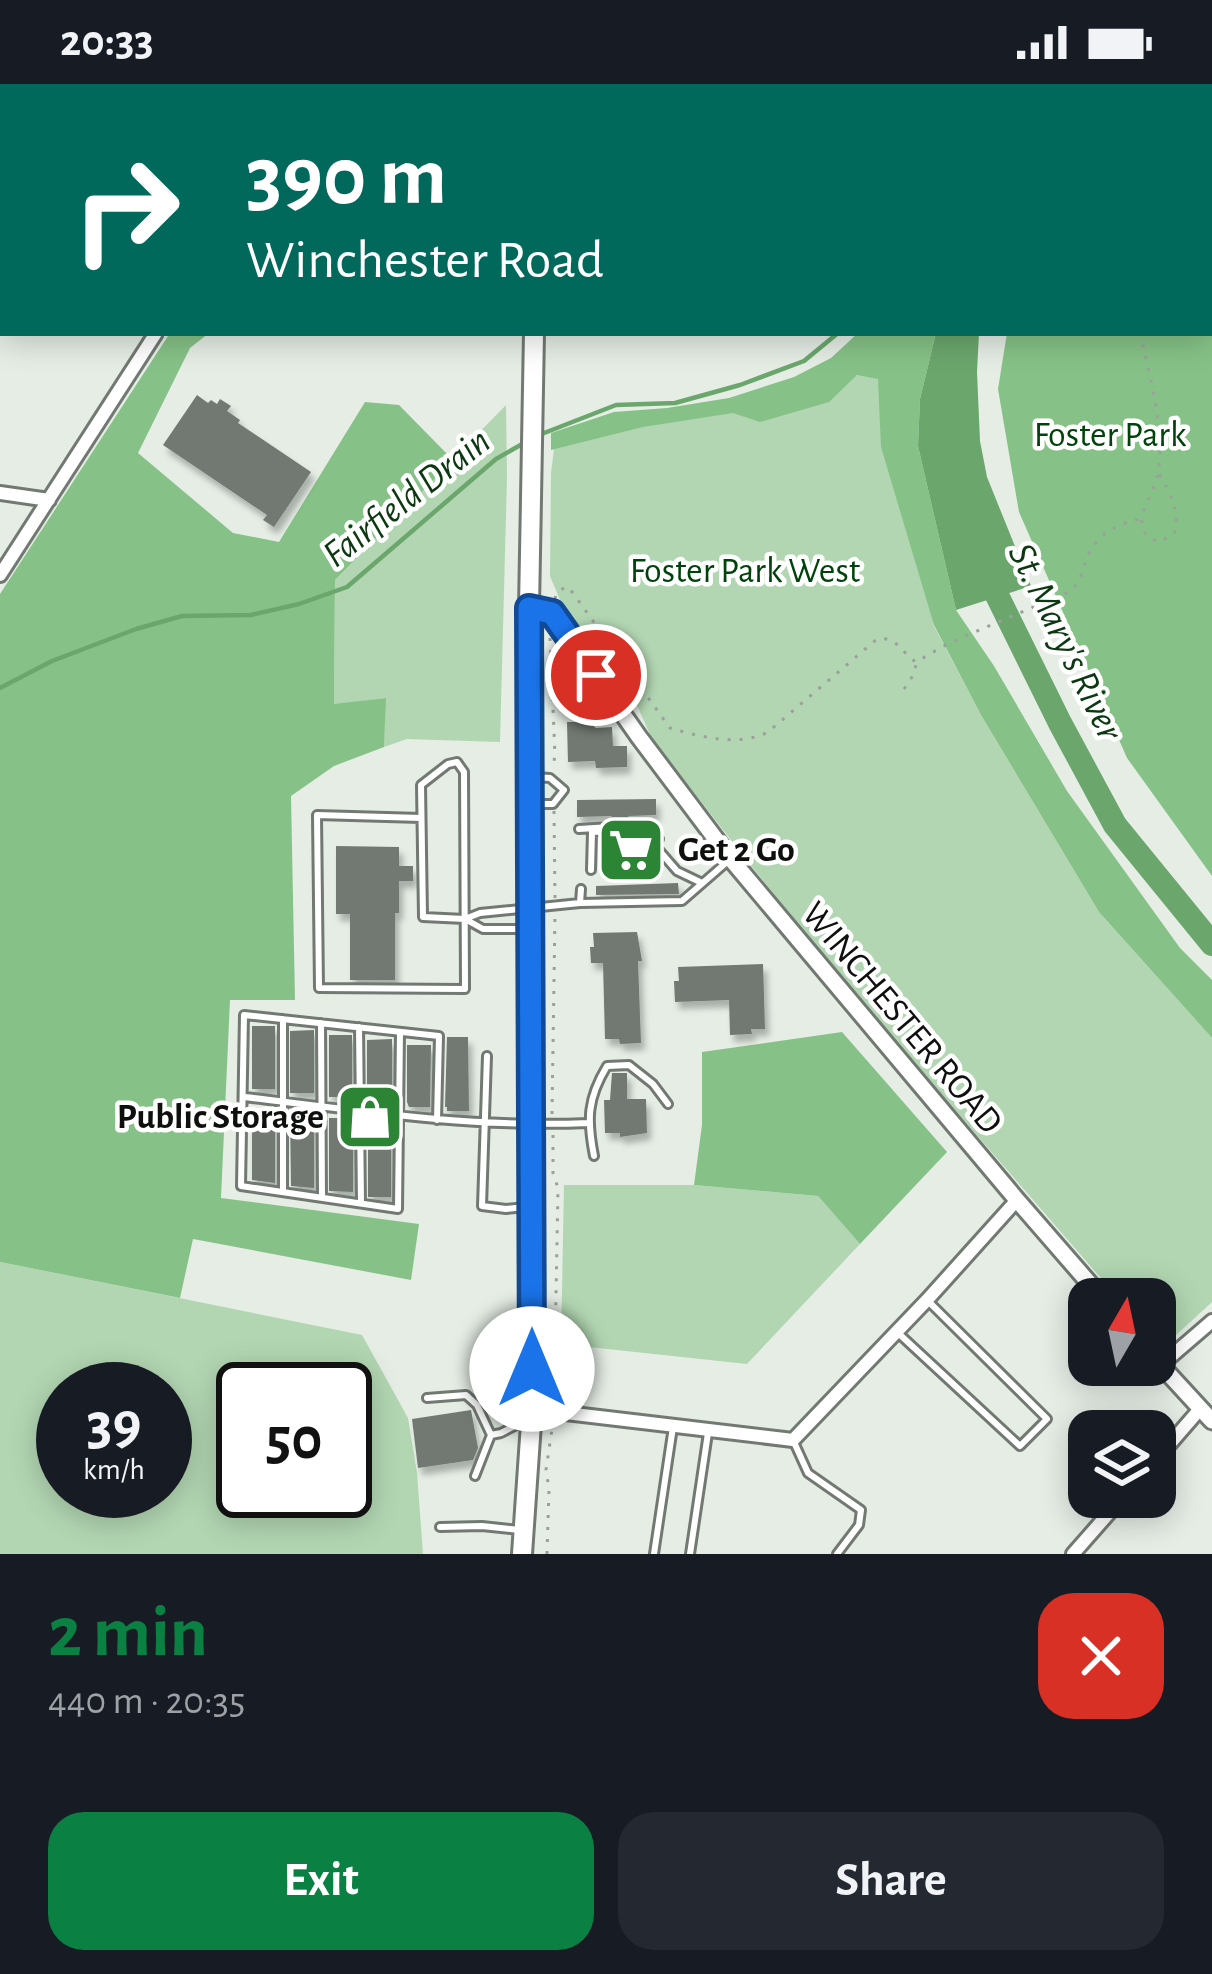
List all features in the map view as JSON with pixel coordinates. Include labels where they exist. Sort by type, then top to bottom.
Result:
[{"type":"main road","points":[[522,1554],[532,1413],[530,805],[540,778],[529,608],[534,336]]},
{"type":"street","points":[[0,575],[154,336]]},
{"type":"street","points":[[0,493],[49,500]]},
{"type":"street","name":"WINCHESTER ROAD","points":[[529,608],[552,613],[730,858],[1085,1278]]},
{"type":"street","points":[[532,1413],[793,1440],[1017,1200]]},
{"type":"street","points":[[1176,1348],[1212,1321]]},
{"type":"street","points":[[1176,1382],[1206,1415],[1176,1442]]},
{"type":"street","points":[[1073,1554],[1105,1518]]},
{"type":"lane","points":[[421,818],[317,815],[319,988],[465,988],[465,919],[464,772],[457,762],[448,764],[421,785],[423,917],[465,919],[480,913],[531,919]]},
{"type":"lane","points":[[530,805],[553,804],[564,790],[540,778]]},
{"type":"lane","points":[[579,829],[643,825],[659,839]]},
{"type":"lane","points":[[591,870],[592,832],[638,830],[677,871],[703,883]]},
{"type":"lane","points":[[465,919],[483,929],[531,919],[555,905],[682,901],[730,858]]},
{"type":"lane","points":[[580,903],[581,889]]},
{"type":"lane","points":[[400,1032],[398,1209],[242,1186],[244,1015],[439,1036],[437,1120]]},
{"type":"lane","points":[[283,1192],[284,1019]]},
{"type":"lane","points":[[321,1023],[322,1198]]},
{"type":"lane","points":[[359,1027],[362,1204]]},
{"type":"lane","points":[[487,1055],[482,1205],[533,1206]]},
{"type":"lane","points":[[594,1156],[588,1123],[595,1085],[607,1066],[629,1065],[668,1104]]},
{"type":"lane","points":[[243,1096],[437,1120],[588,1123]]},
{"type":"lane","points":[[897,1332],[1020,1446],[1047,1419],[927,1300]]},
{"type":"lane","points":[[427,1398],[459,1395],[477,1405],[491,1435],[475,1476]]},
{"type":"lane","points":[[491,1435],[532,1413]]},
{"type":"lane","points":[[653,1554],[673,1427]]},
{"type":"lane","points":[[690,1554],[708,1431]]},
{"type":"lane","points":[[793,1440],[808,1473],[861,1510],[860,1525],[837,1554]]},
{"type":"lane","points":[[440,1527],[523,1530]]},
{"type":"path","points":[[1141,336],[1157,411],[1159,473],[1141,519],[1144,532],[1159,542],[1174,534],[1178,521],[1174,501],[1159,473]]},
{"type":"path","points":[[916,662],[1071,591],[1081,581],[1098,537],[1121,523],[1141,519]]},
{"type":"path","points":[[556,594],[570,589],[665,723],[676,730],[730,740],[759,736],[877,639],[895,641],[916,662]]},
{"type":"path","points":[[540,778],[555,756],[550,632]]},
{"type":"path","points":[[904,689],[916,662]]},
{"type":"path","points":[[547,1554],[558,1188],[552,1125],[553,804]]},
{"type":"green space","points":[[168,336],[205,336],[190,348],[138,453],[233,533],[279,542],[365,402],[399,405],[453,460],[335,580],[334,704],[386,698],[384,747],[334,766],[291,796],[295,1000],[230,1000],[221,1198],[419,1224],[411,1280],[193,1239],[180,1298],[0,1262],[0,594]]},
{"type":"green space","points":[[855,336],[935,336],[920,399],[918,446],[956,610],[1067,791],[1180,948],[1212,980],[1212,1038],[1099,912],[981,715],[934,625],[881,447],[878,379],[857,375],[829,402],[760,422],[733,413],[643,427],[551,450],[551,433],[614,412],[729,398],[794,377],[831,358]]},
{"type":"green space","name":"Foster Park","points":[[1007,336],[1212,336],[1212,876],[1127,758],[1019,512],[998,389]]},
{"type":"green space","name":"Foster Park West","points":[[887,369],[934,626],[981,715],[1099,912],[1212,1038],[1212,1302],[1176,1335],[1176,1278],[1101,1278],[896,1042],[652,739],[632,694],[560,600],[550,576],[555,441]]},
{"type":"green space","points":[[506,405],[500,742],[407,739],[384,747],[385,698],[334,705],[335,580]]},
{"type":"green space","points":[[842,1032],[947,1152],[860,1244],[818,1196],[694,1185],[702,1125],[702,1052]]},
{"type":"green space","points":[[564,1185],[694,1185],[818,1196],[860,1244],[747,1364],[561,1344]]},
{"type":"green space","points":[[0,1262],[362,1335],[408,1418],[423,1554],[0,1554]]},
{"type":"shaded area","points":[[935,336],[979,336],[980,441],[987,477],[1031,586],[956,610],[918,446],[920,399]]},
{"type":"building","points":[[197,395],[208,403],[217,404],[220,399],[231,406],[227,411],[238,423],[311,472],[274,527],[263,520],[267,515],[163,445]]},
{"type":"building","points":[[567,722],[612,727],[613,746],[627,746],[627,767],[596,768],[595,761],[568,762]]},
{"type":"building","points":[[656,799],[656,815],[608,820],[612,816],[577,817],[577,800]]},
{"type":"building","name":"Get 2 Go","points":[[636,838],[652,857],[599,858],[599,839]]},
{"type":"building","points":[[336,846],[399,847],[399,866],[413,866],[413,881],[399,881],[395,980],[350,980],[350,914],[336,914]]},
{"type":"building","points":[[678,883],[679,894],[596,895],[596,886]]},
{"type":"building","points":[[637,932],[642,961],[638,961],[641,1043],[620,1044],[619,1039],[605,1039],[603,963],[591,963],[590,947],[594,947],[593,933]]},
{"type":"building","points":[[763,964],[765,1029],[730,1035],[729,1000],[675,1002],[678,967]]},
{"type":"building","points":[[252,1026],[275,1026],[275,1089],[252,1089]]},
{"type":"building","points":[[314,1030],[314,1093],[290,1093],[290,1031]]},
{"type":"building","points":[[329,1035],[352,1035],[352,1097],[329,1097]]},
{"type":"building","points":[[447,1037],[468,1037],[469,1111],[447,1111],[445,1107]]},
{"type":"building","points":[[392,1039],[392,1102],[367,1103],[367,1040]]},
{"type":"building","points":[[407,1045],[431,1045],[430,1107],[409,1107],[407,1102]]},
{"type":"building","points":[[612,1073],[627,1073],[627,1099],[646,1099],[647,1133],[620,1137],[620,1133],[605,1133],[604,1100],[610,1100]]},
{"type":"building","points":[[252,1109],[275,1109],[275,1183],[252,1180]]},
{"type":"building","points":[[290,1114],[314,1114],[314,1188],[291,1186]]},
{"type":"building","points":[[329,1118],[353,1118],[353,1192],[329,1191]]},
{"type":"building","points":[[368,1122],[391,1122],[391,1197],[368,1197]]},
{"type":"building","points":[[471,1410],[478,1448],[473,1460],[418,1468],[412,1419]]},
{"type":"waterway","name":"Fairfield Drain","points":[[539,435],[616,405],[675,403],[740,385],[804,361],[834,336]]},
{"type":"waterway","name":"Fairfield Drain","points":[[0,688],[52,661],[136,629],[182,616],[251,615],[347,587],[496,459],[524,443]]},
{"type":"waterway","name":"St. Mary's River","points":[[984,569],[1115,825],[1212,944]]},
{"type":"place","name":"Get 2 Go","points":[[631,850]]},
{"type":"place","name":"Public Storage","points":[[370,1117]]},
{"type":"route","points":[[532,1369],[529,608],[552,613],[596,675]]}]
